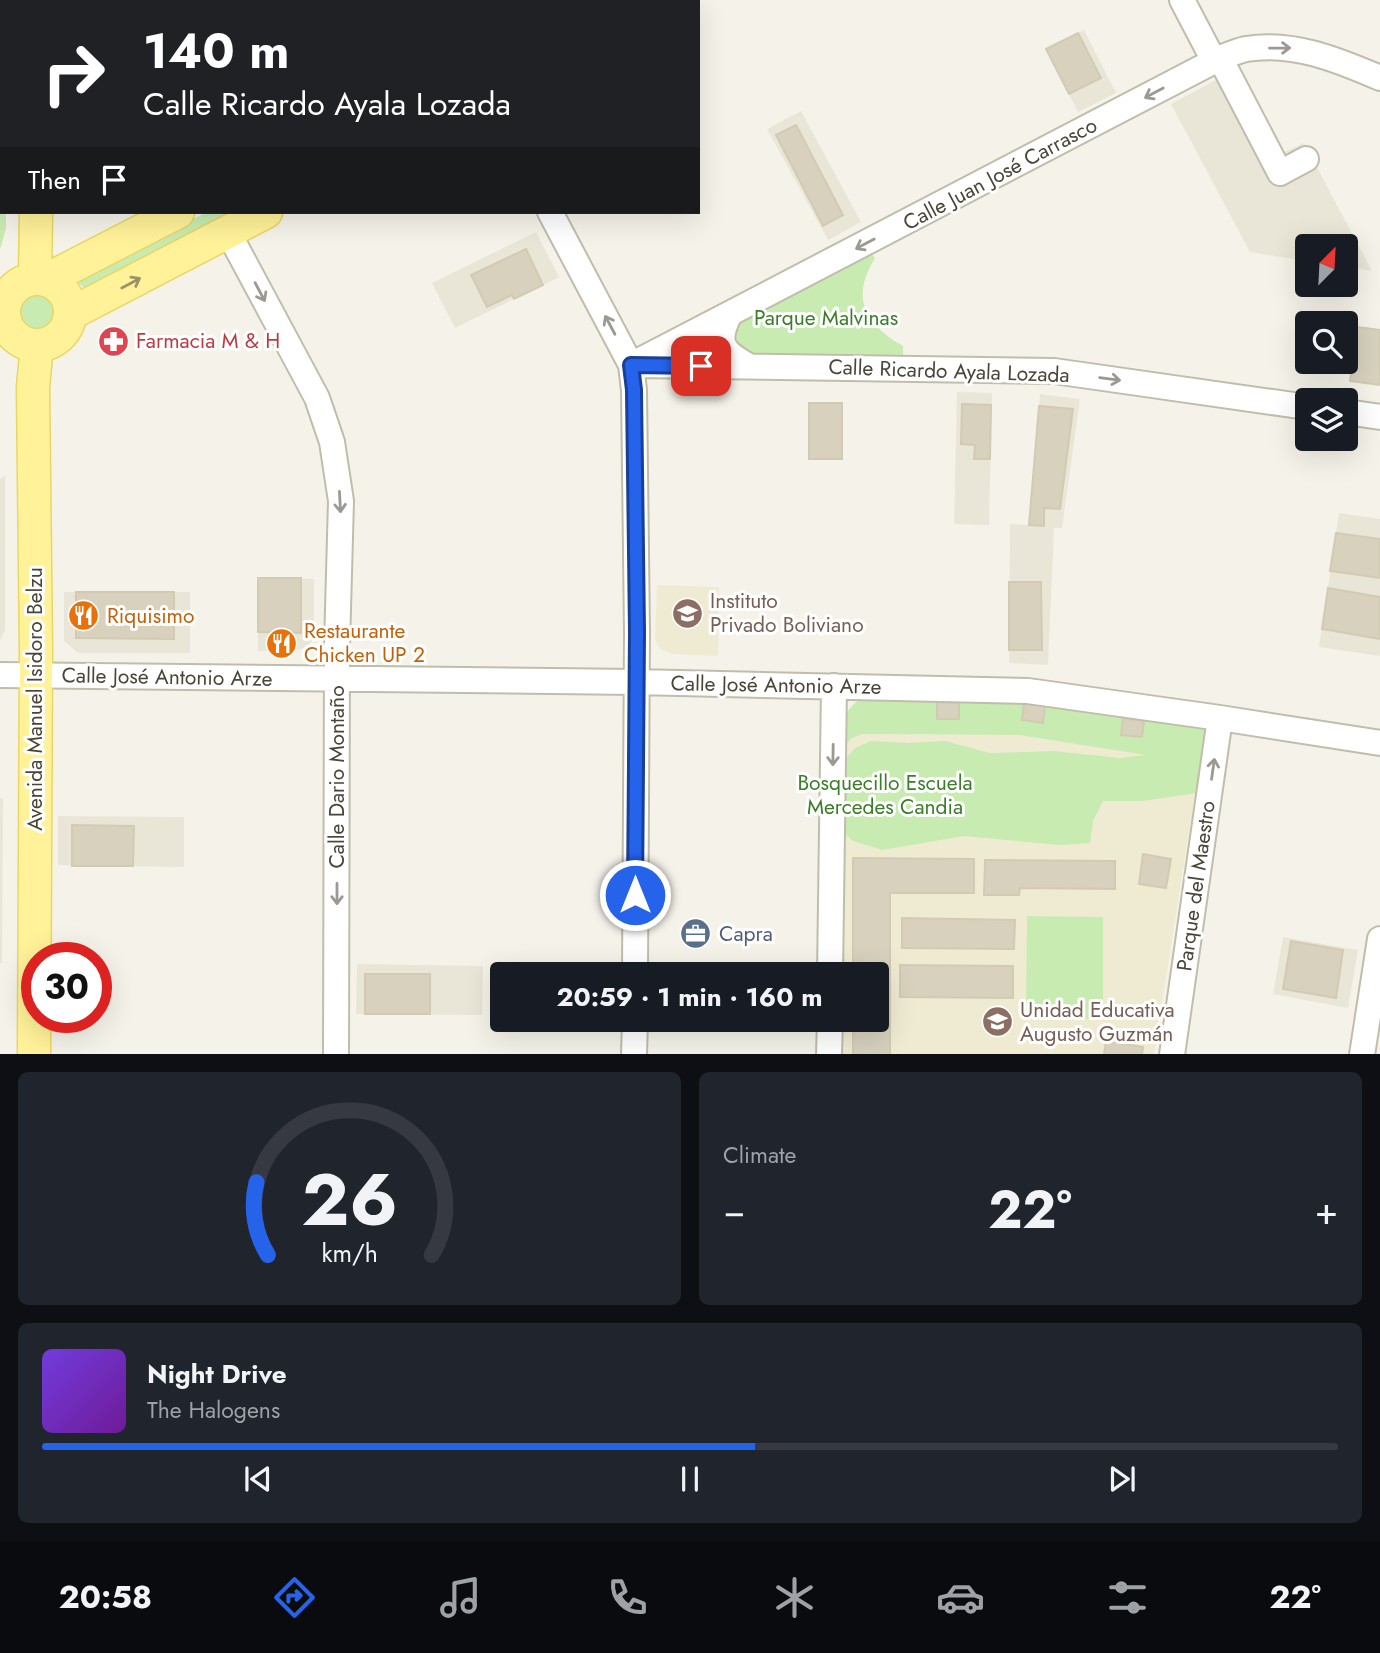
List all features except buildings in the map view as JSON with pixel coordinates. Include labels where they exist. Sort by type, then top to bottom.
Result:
[{"type":"main road","points":[[36,214],[41,279]]},
{"type":"main road","points":[[41,279],[62,290],[70,306],[68,323],[54,341],[21,348],[7,326],[2,307],[14,288],[21,282],[41,279],[174,214]]},
{"type":"main road","points":[[70,314],[262,214]]},
{"type":"main road","name":"Avenida Manuel Isidoro Belzu","points":[[21,348],[33,387],[36,676],[34,1054]]},
{"type":"street","points":[[1182,0],[1280,173],[1306,159]]},
{"type":"street","name":"Calle Juan José Carrasco","points":[[631,365],[1217,60],[1246,49],[1290,48],[1330,57],[1380,78]]},
{"type":"street","points":[[551,214],[631,365],[634,390],[635,962]]},
{"type":"street","name":"Calle Dario Montaño","points":[[228,232],[317,398],[332,442],[341,501],[336,1054]]},
{"type":"street","points":[[729,316],[723,327],[722,340],[726,350],[749,366]]},
{"type":"street","name":"Calle Ricardo Ayala Lozada","points":[[631,365],[1054,371],[1295,405]]},
{"type":"street","points":[[1358,414],[1380,417]]},
{"type":"street","name":"Calle José Antonio Arze","points":[[0,675],[636,682],[1028,691],[1380,743]]},
{"type":"street","points":[[830,962],[834,686]]},
{"type":"street","name":"Parque del Maestro","points":[[1172,1054],[1220,718]]},
{"type":"street","points":[[1362,1054],[1380,939]]},
{"type":"street","points":[[634,1054],[635,1032]]},
{"type":"street","points":[[829,1054],[830,1032]]},
{"type":"shaded area","points":[[1084,30],[1116,93],[1078,112],[1046,49]]},
{"type":"shaded area","points":[[1236,69],[1280,154],[1304,143],[1352,234],[1295,234],[1295,259],[1250,252],[1171,104]]},
{"type":"shaded area","points":[[801,111],[861,222],[828,240],[767,129]]},
{"type":"shaded area","points":[[536,232],[559,277],[455,328],[432,283]]},
{"type":"shaded area","points":[[1358,245],[1372,271],[1358,269]]},
{"type":"shaded area","points":[[957,392],[992,393],[989,525],[954,524]]},
{"type":"shaded area","points":[[1040,394],[1080,399],[1062,528],[1054,528],[1048,665],[1009,663],[1010,524],[1029,525]]},
{"type":"shaded area","points":[[5,476],[5,630],[0,640],[0,479]]},
{"type":"shaded area","points":[[1339,513],[1380,519],[1380,656],[1319,647]]},
{"type":"shaded area","points":[[258,578],[314,579],[314,638],[308,646],[295,651],[258,651]]},
{"type":"shaded area","name":"Instituto Privado Boliviano","points":[[657,585],[719,587],[718,656],[672,654],[658,646],[655,639]]},
{"type":"shaded area","points":[[64,592],[190,592],[190,653],[78,653],[64,641]]},
{"type":"shaded area","points":[[862,734],[1019,735],[1186,760],[1198,775],[1154,1054],[840,1054],[840,1032],[889,1032],[889,962],[841,962],[843,749],[851,739]]},
{"type":"shaded area","points":[[0,798],[3,798],[2,963],[0,963]]},
{"type":"shaded area","points":[[58,816],[184,817],[184,867],[58,865]]},
{"type":"shaded area","points":[[1283,937],[1358,950],[1348,1008],[1273,994]]},
{"type":"shaded area","points":[[357,964],[483,966],[482,1015],[356,1014]]},
{"type":"green space","points":[[0,214],[6,214],[6,228],[0,250]]},
{"type":"green space","points":[[203,214],[226,214],[85,288],[79,284],[80,278]]},
{"type":"green space","name":"Parque Malvinas","points":[[871,253],[875,258],[863,286],[865,309],[879,329],[903,346],[903,356],[749,355],[739,349],[733,338],[739,323]]},
{"type":"green space","points":[[37,292],[50,297],[55,310],[50,323],[37,328],[24,323],[19,310],[24,297]]},
{"type":"green space","name":"Bosquecillo Escuela Mercedes Candia","points":[[866,696],[1010,697],[1201,725],[1208,734],[1217,790],[1143,801],[1103,801],[1093,821],[1090,843],[1060,845],[964,836],[882,850],[853,841],[825,817],[828,779],[855,748],[871,741],[945,741],[990,753],[1054,751],[1120,758],[1146,755],[1019,735],[862,734],[851,739],[843,749],[844,718],[852,706]]},
{"type":"green space","points":[[1027,916],[1103,917],[1103,1019],[1026,1018]]},
{"type":"place","name":"Farmacia M & H","points":[[113,341]]},
{"type":"place","name":"Instituto Privado Boliviano","points":[[687,613]]},
{"type":"place","name":"Riquisimo","points":[[84,616]]},
{"type":"place","name":"Restaurante Chicken UP 2","points":[[281,643]]},
{"type":"place","name":"Capra","points":[[696,934]]},
{"type":"place","name":"Unidad Educativa Augusto Guzmán","points":[[997,1022]]},
{"type":"route","points":[[635,895],[637,632],[634,390],[631,365],[701,366]]}]
